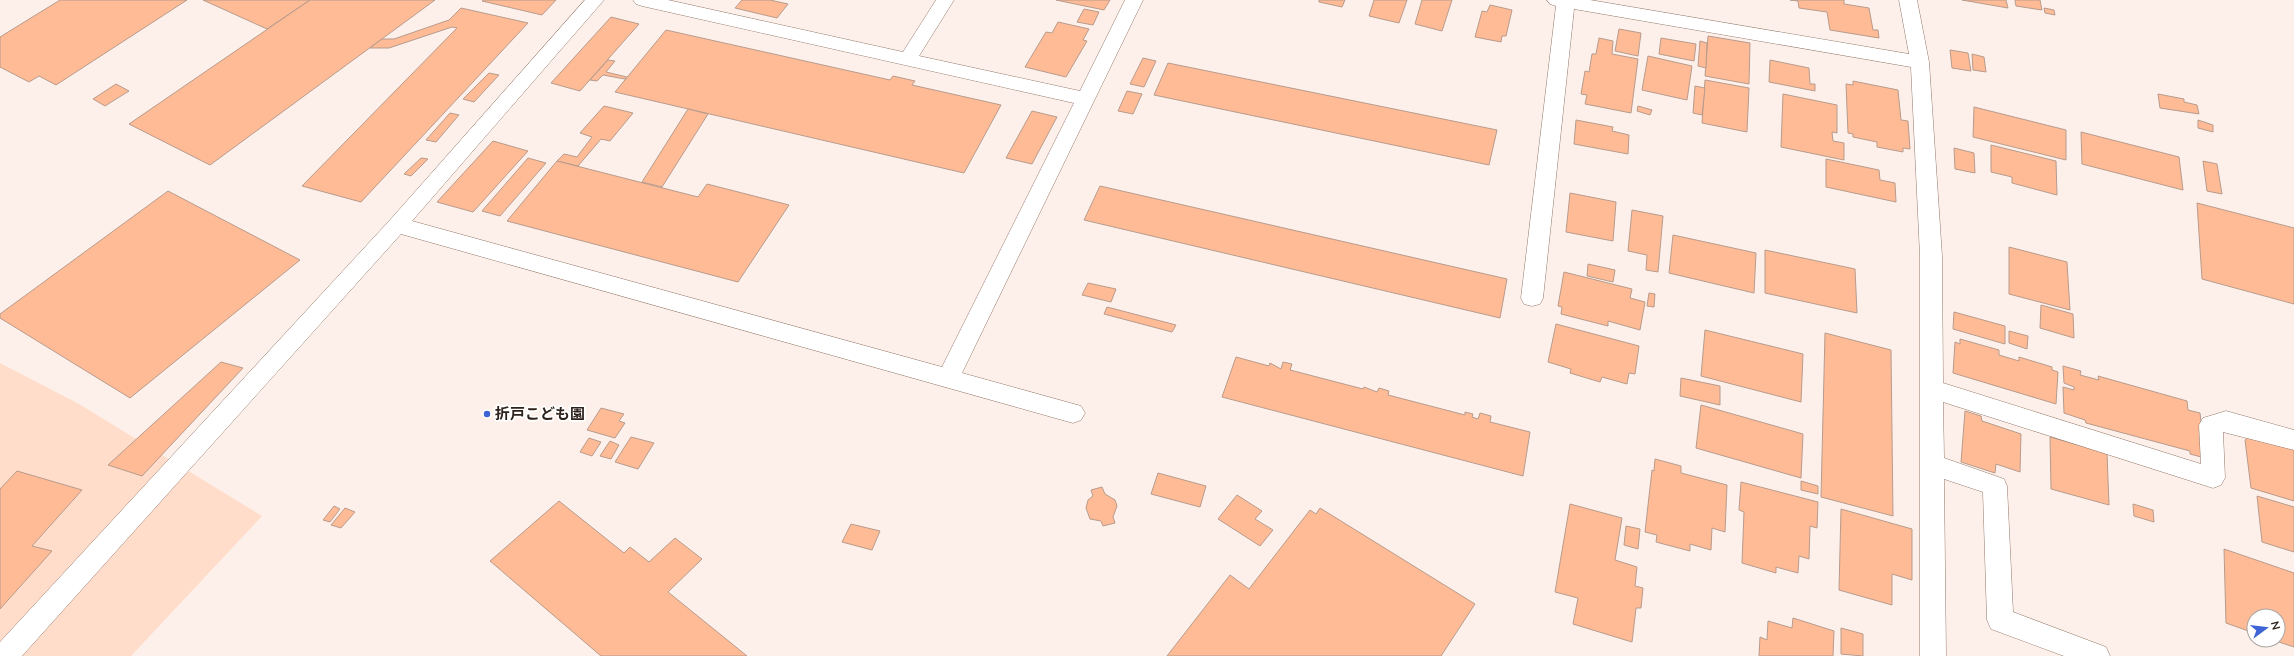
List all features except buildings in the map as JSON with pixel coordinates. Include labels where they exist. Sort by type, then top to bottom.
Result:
[{"type":"street","points":[[5,656],[397,225],[595,0]]},
{"type":"street","points":[[642,0],[1086,99]]},
{"type":"street","points":[[908,59],[945,0]]},
{"type":"street","points":[[948,378],[1134,0]]},
{"type":"street","points":[[1908,0],[1920,62],[1931,256],[1933,656]]},
{"type":"street","points":[[1532,298],[1563,1],[1920,62]]},
{"type":"street","points":[[397,225],[1073,413]]},
{"type":"street","points":[[1932,389],[2213,478],[2211,425],[2226,420],[2294,440]]},
{"type":"street","points":[[1932,465],[1995,486],[2000,620],[2097,656]]},
{"type":"shaded area","points":[[0,363],[79,404],[262,516],[131,656],[0,656]]},
{"type":"place","name":"折戸こども園","points":[[487,414]]}]
